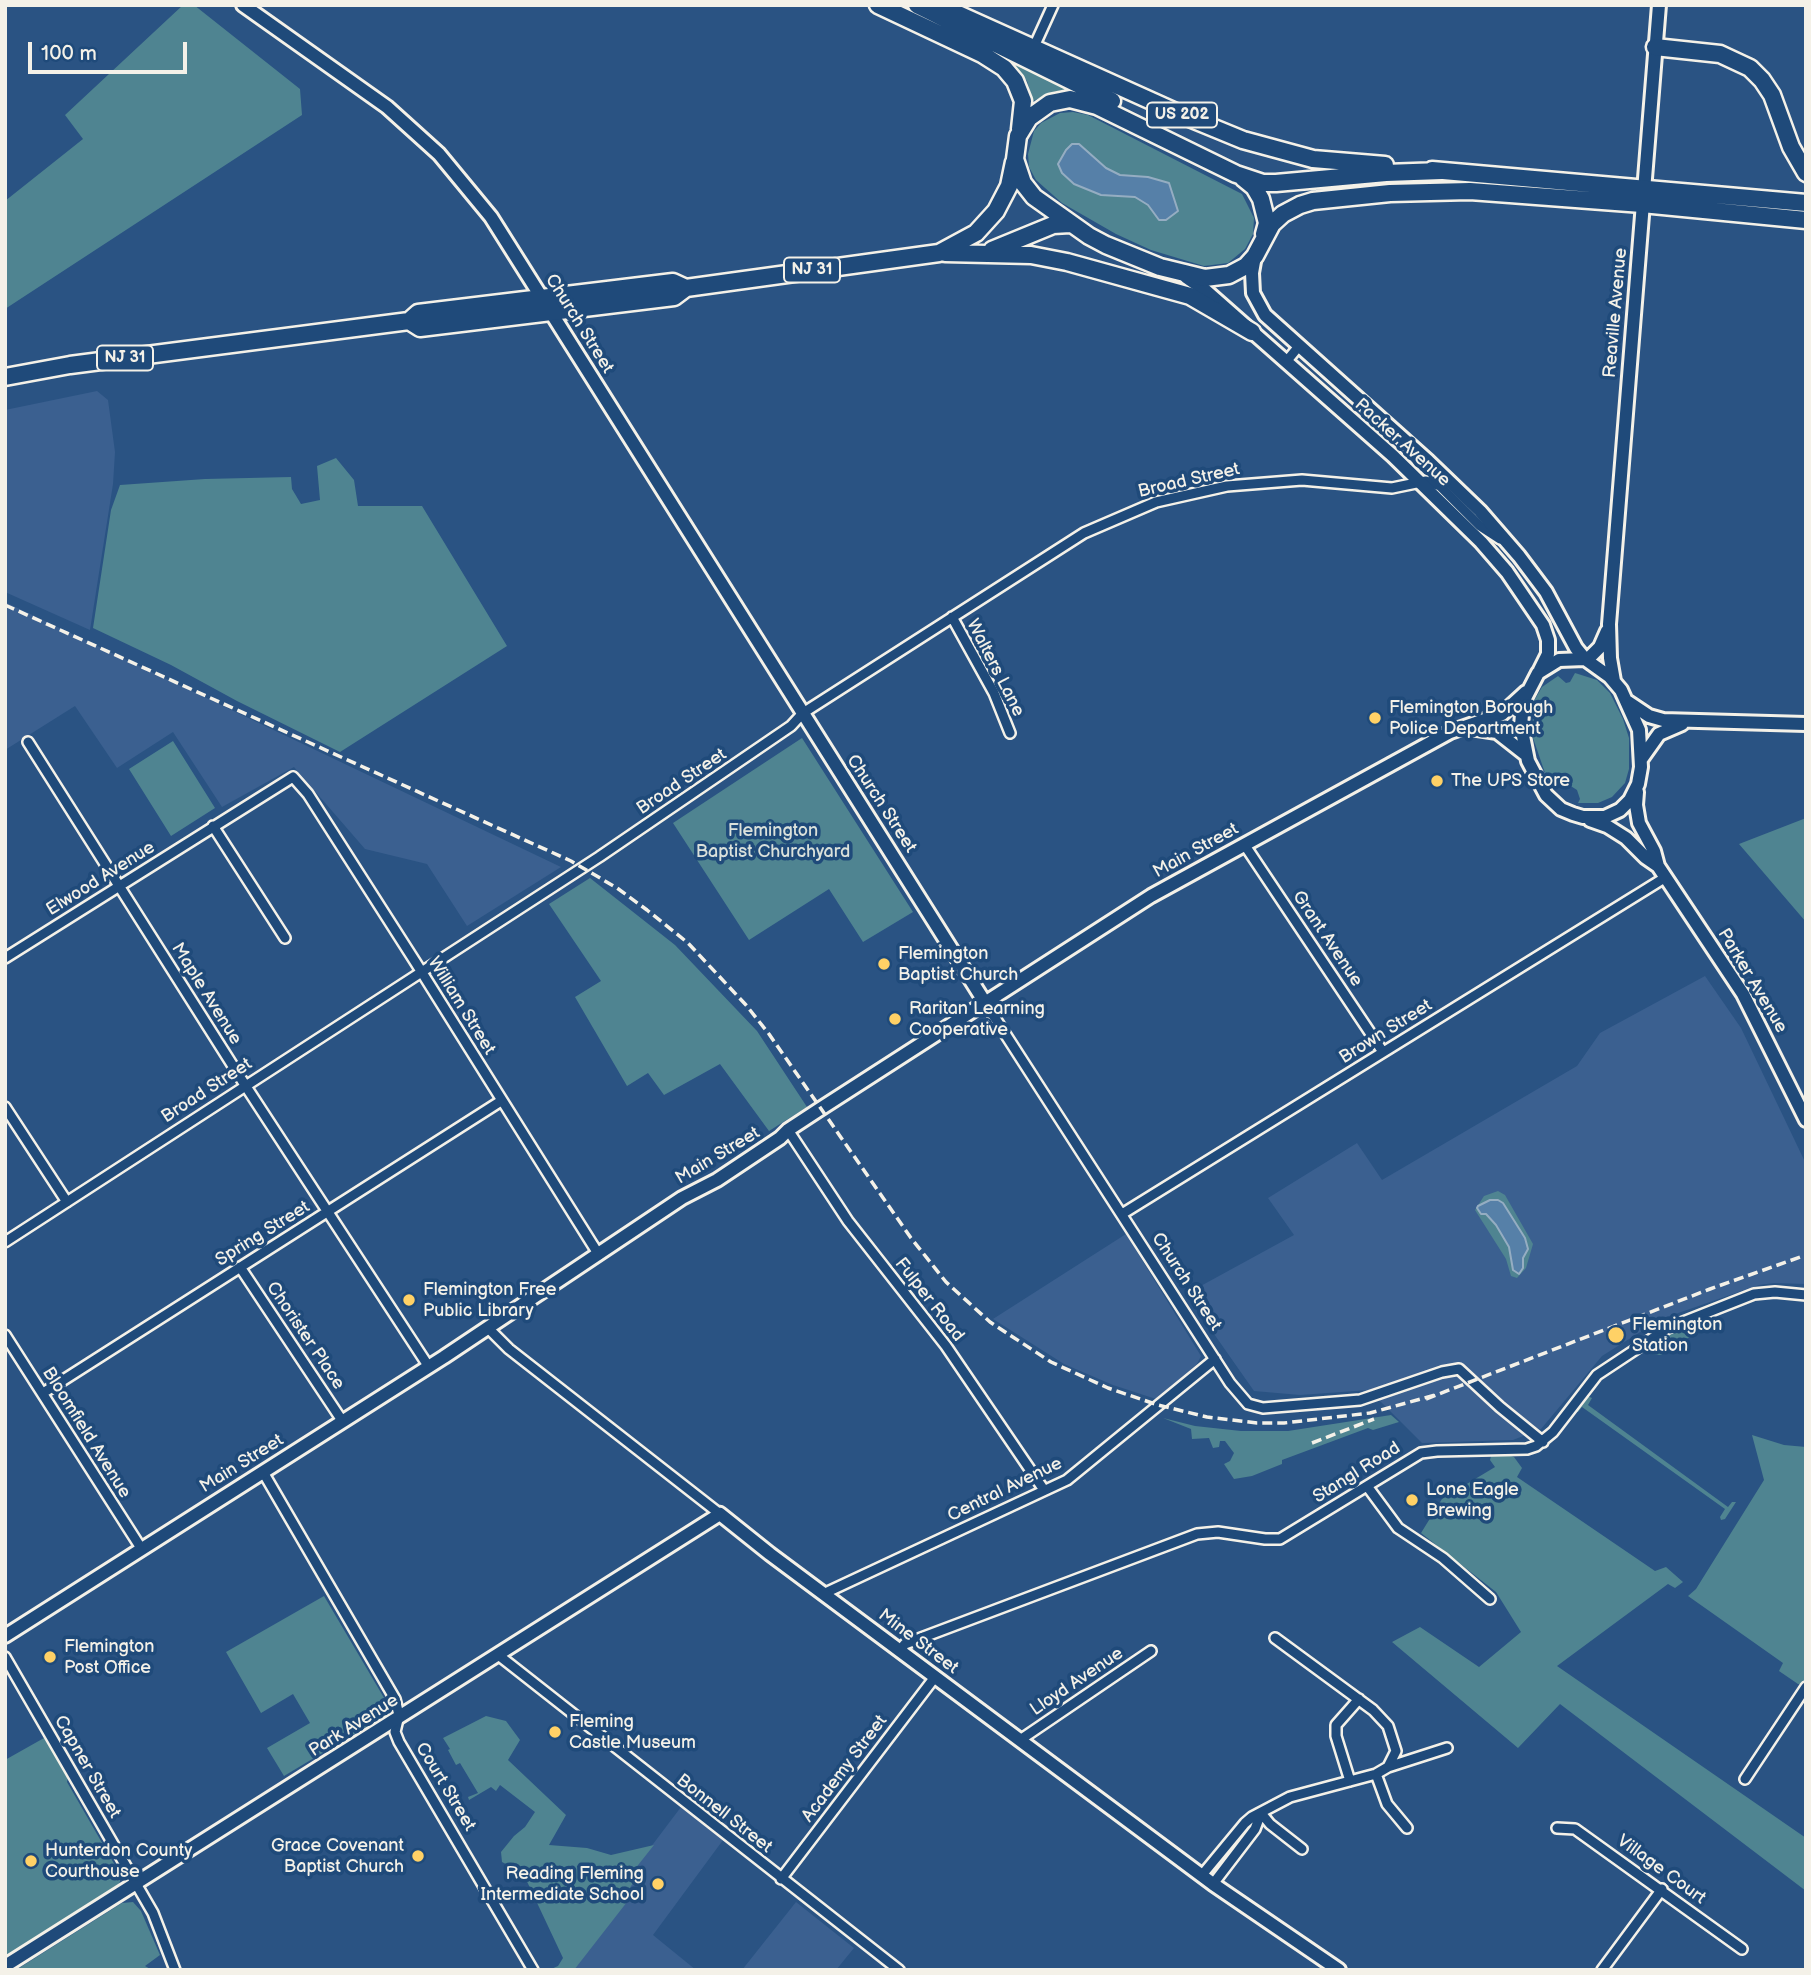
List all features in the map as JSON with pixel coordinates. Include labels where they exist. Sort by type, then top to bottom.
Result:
[{"type":"highway","points":[[878,5],[982,54],[1004,68],[1015,81],[1023,101],[1023,116],[1018,136]]},
{"type":"highway","points":[[917,5],[1126,108],[1156,134]]},
{"type":"highway","name":"US 202","points":[[939,5],[1209,126],[1273,150],[1313,159],[1441,170],[1806,220]]},
{"type":"highway","points":[[1656,47],[1720,54],[1750,68],[1772,95],[1791,147],[1806,173]]},
{"type":"highway","points":[[1018,136],[1024,125],[1042,107],[1070,99],[1097,106],[1250,180],[1276,183],[1441,170]]},
{"type":"highway","name":"NJ 31","points":[[939,253],[976,233],[996,211],[1009,186],[1018,136]]},
{"type":"highway","name":"US 202","points":[[1014,159],[1018,175],[1028,190],[1070,224],[1106,245],[1179,274],[1205,278],[1224,277],[1241,270],[1255,256],[1279,217],[1313,201],[1448,190],[1806,203]]},
{"type":"highway","points":[[1236,174],[1249,182],[1261,199],[1266,223],[1263,240]]},
{"type":"highway","name":"NJ 31","points":[[409,321],[420,328],[674,298],[686,288],[939,253],[979,253],[1054,225],[1070,224]]},
{"type":"highway","points":[[979,253],[1042,256],[1162,287],[1197,299],[1252,332]]},
{"type":"highway","name":"NJ 31","points":[[5,377],[70,365],[409,321],[418,313],[673,282],[686,288]]},
{"type":"street","name":"Church Street","points":[[243,5],[378,99],[439,154],[491,217],[984,1001],[1243,1399],[1254,1407],[1263,1408],[1360,1400],[1454,1368],[1459,1369],[1543,1442]]},
{"type":"street","points":[[1033,48],[1053,5]]},
{"type":"street","name":"Reaville Avenue","points":[[1614,681],[1609,624],[1659,5]]},
{"type":"street","name":"Packer Avenue","points":[[1255,256],[1251,280],[1257,304],[1265,315],[1456,487],[1511,546],[1546,592],[1576,648],[1586,659]]},
{"type":"street","name":"Packer Avenue","points":[[1179,274],[1205,290],[1420,482],[1481,542],[1535,611],[1548,640],[1547,657],[1538,673]]},
{"type":"street","points":[[1286,362],[1299,345]]},
{"type":"street","name":"Broad Street","points":[[5,1242],[634,834],[791,726],[803,713],[1084,533],[1156,502],[1255,482],[1302,480],[1392,488],[1420,482]]},
{"type":"street","points":[[1420,482],[1426,481],[1440,486],[1480,526],[1511,546]]},
{"type":"street","name":"Walters Lane","points":[[952,617],[994,693],[1010,733]]},
{"type":"street","name":"Reaville Avenue","points":[[1586,659],[1600,647],[1609,624]]},
{"type":"street","points":[[1586,659],[1614,681],[1628,702],[1639,730],[1642,758],[1638,784],[1630,800],[1605,817],[1583,817],[1561,808],[1546,794],[1526,755],[1521,716],[1527,692],[1538,673],[1559,660],[1586,659]]},
{"type":"street","name":"Main Street","points":[[5,1636],[429,1367],[682,1198],[769,1146],[788,1130],[984,1001],[1151,896],[1461,728],[1502,714],[1527,692]]},
{"type":"street","points":[[1628,702],[1649,716],[1663,720],[1806,724]]},
{"type":"street","points":[[1642,758],[1659,734],[1692,722]]},
{"type":"street","points":[[1461,728],[1484,728],[1497,732],[1526,755]]},
{"type":"street","name":"Maple Avenue","points":[[28,741],[245,1085],[429,1367]]},
{"type":"street","name":"William Street","points":[[293,777],[308,794],[599,1255]]},
{"type":"street","name":"Elwood Avenue","points":[[5,958],[293,777]]},
{"type":"street","name":"Parker Avenue","points":[[1638,784],[1638,821],[1662,871],[1743,994],[1806,1119]]},
{"type":"street","name":"Parker Avenue","points":[[1583,817],[1616,831],[1662,871]]},
{"type":"street","points":[[214,826],[285,938]]},
{"type":"street","name":"Grant Avenue","points":[[1244,844],[1383,1052]]},
{"type":"street","name":"Brown Street","points":[[1122,1214],[1383,1052],[1662,871]]},
{"type":"street","name":"Spring Street","points":[[43,1393],[501,1101]]},
{"type":"street","points":[[5,1107],[67,1202]]},
{"type":"street","name":"Fulper Road","points":[[788,1130],[848,1221],[946,1346],[1044,1490]]},
{"type":"street","name":"Chorister Place","points":[[240,1267],[343,1422]]},
{"type":"street","points":[[1543,1442],[1566,1417],[1591,1380],[1668,1328],[1754,1294],[1775,1292],[1806,1295]]},
{"type":"street","name":"Mine Street","points":[[488,1328],[509,1349],[823,1594],[1213,1884],[1331,1968]]},
{"type":"street","name":"Bloomfield Avenue","points":[[5,1335],[141,1548]]},
{"type":"street","name":"Central Avenue","points":[[823,1594],[1073,1475],[1215,1359]]},
{"type":"street","name":"Stangl Road","points":[[900,1650],[905,1644],[1197,1534],[1218,1532],[1278,1540],[1421,1453],[1527,1449],[1543,1442]]},
{"type":"street","name":"Court Street","points":[[263,1472],[395,1699],[398,1719],[395,1732],[399,1742],[533,1970]]},
{"type":"street","points":[[1367,1486],[1398,1528],[1443,1558],[1490,1599]]},
{"type":"street","name":"Park Avenue","points":[[5,1966],[720,1514]]},
{"type":"street","points":[[1275,1638],[1382,1718],[1392,1735],[1396,1751],[1388,1767]]},
{"type":"street","name":"Lloyd Avenue","points":[[1020,1740],[1151,1651]]},
{"type":"street","name":"Bonnell Street","points":[[497,1654],[899,1970]]},
{"type":"street","name":"Capner Street","points":[[5,1657],[153,1913],[175,1970]]},
{"type":"street","name":"Academy Street","points":[[781,1879],[935,1677]]},
{"type":"street","points":[[1745,1779],[1806,1687]]},
{"type":"street","points":[[1350,1781],[1336,1736],[1336,1725],[1359,1699]]},
{"type":"street","points":[[1202,1875],[1245,1823],[1290,1797],[1376,1774],[1388,1767],[1447,1748]]},
{"type":"street","points":[[1376,1774],[1387,1804],[1408,1828]]},
{"type":"street","points":[[1261,1813],[1270,1824],[1302,1849]]},
{"type":"street","points":[[1213,1884],[1255,1829],[1261,1813]]},
{"type":"street","name":"Village Court","points":[[1557,1828],[1575,1829],[1742,1949]]},
{"type":"street","points":[[1602,1970],[1662,1889]]},
{"type":"shaded area","points":[[1072,144],[1079,144],[1106,168],[1120,175],[1148,177],[1169,183],[1178,211],[1166,220],[1159,220],[1148,205],[1135,197],[1101,195],[1074,184],[1062,173],[1058,164]]},
{"type":"shaded area","points":[[97,391],[108,400],[115,452],[113,484],[90,630],[5,592],[5,410]]},
{"type":"shaded area","points":[[5,602],[561,867],[467,926],[427,864],[365,849],[294,767],[222,807],[173,732],[117,768],[75,706],[5,750]]},
{"type":"shaded area","points":[[1705,976],[1741,1028],[1806,1164],[1806,1284],[1759,1285],[1661,1319],[1602,1356],[1541,1429],[1513,1440],[1422,1443],[1369,1390],[1300,1395],[1254,1391],[1186,1294],[1294,1235],[1268,1198],[1357,1143],[1382,1180],[1577,1066],[1600,1033]]},
{"type":"shaded area","points":[[1490,1200],[1503,1203],[1525,1238],[1528,1249],[1519,1274],[1513,1270],[1509,1247],[1496,1225],[1477,1208]]},
{"type":"shaded area","points":[[1126,1234],[1201,1356],[1197,1364],[1156,1399],[1113,1385],[1064,1364],[993,1319]]},
{"type":"shaded area","name":"Reading Fleming Intermediate School","points":[[684,1803],[726,1836],[653,1935],[696,1970],[558,1970]]},
{"type":"shaded area","points":[[796,1902],[854,1948],[836,1970],[742,1970]]},
{"type":"green space","points":[[183,5],[194,5],[300,89],[302,115],[5,309],[5,201],[83,139],[65,115]]},
{"type":"green space","points":[[1008,59],[1069,89],[1053,92],[1033,101],[1027,81]]},
{"type":"green space","points":[[1060,113],[1088,115],[1242,194],[1254,218],[1253,234],[1245,249],[1228,263],[1204,266],[1151,250],[1116,234],[1062,203],[1036,180],[1029,167],[1028,154],[1034,131],[1041,123]]},
{"type":"green space","points":[[336,458],[354,480],[358,506],[422,506],[507,646],[340,752],[93,628],[111,510],[120,485],[291,477],[292,489],[301,504],[320,500],[317,466]]},
{"type":"green space","points":[[1575,673],[1597,680],[1610,693],[1629,738],[1629,769],[1625,783],[1612,797],[1598,803],[1578,803],[1580,799],[1577,790],[1566,783],[1557,784],[1556,788],[1545,773],[1532,735],[1534,701],[1542,687],[1558,676],[1566,683],[1570,682]]},
{"type":"green space","name":"Flemington Baptist Churchyard","points":[[802,738],[913,912],[863,942],[829,889],[749,940],[673,823]]},
{"type":"green space","points":[[173,741],[215,808],[171,836],[129,769]]},
{"type":"green space","points":[[1806,818],[1806,922],[1739,844]]},
{"type":"green space","points":[[590,878],[675,945],[757,1031],[807,1107],[769,1131],[720,1064],[664,1095],[648,1073],[627,1086],[575,997],[601,981],[549,904]]},
{"type":"green space","points":[[1498,1191],[1505,1195],[1533,1244],[1526,1268],[1517,1278],[1511,1276],[1506,1259],[1475,1210],[1484,1196]]},
{"type":"green space","points":[[1708,1317],[1711,1320],[1704,1328],[1661,1355],[1651,1354],[1651,1345],[1670,1333]]},
{"type":"green space","points":[[1587,1396],[1592,1398],[1588,1405],[1728,1507],[1732,1502],[1736,1502],[1725,1519],[1721,1520],[1720,1517],[1725,1509],[1582,1407],[1578,1412],[1574,1412]]},
{"type":"green space","points":[[1391,1415],[1399,1422],[1373,1430],[1368,1428],[1282,1460],[1282,1464],[1252,1476],[1234,1479],[1224,1464],[1230,1461],[1234,1453],[1225,1441],[1220,1441],[1219,1447],[1213,1448],[1209,1438],[1192,1439],[1191,1429],[1163,1418],[1195,1426],[1241,1431],[1288,1431]]},
{"type":"green space","points":[[1752,1435],[1784,1445],[1806,1447],[1806,1679],[1802,1684],[1779,1671],[1783,1663],[1688,1596],[1696,1589],[1764,1480]]},
{"type":"green space","points":[[1505,1454],[1514,1457],[1522,1468],[1517,1477],[1655,1571],[1666,1567],[1683,1582],[1675,1588],[1668,1584],[1557,1666],[1806,1838],[1806,1891],[1560,1704],[1518,1748],[1392,1642],[1420,1627],[1479,1667],[1521,1632],[1496,1592],[1421,1533],[1442,1499],[1495,1467],[1490,1460],[1491,1456]]},
{"type":"green space","points":[[324,1596],[390,1708],[389,1713],[284,1776],[267,1748],[310,1723],[293,1694],[261,1713],[226,1652]]},
{"type":"green space","points":[[486,1716],[506,1721],[520,1740],[508,1760],[566,1815],[549,1845],[587,1848],[611,1855],[654,1845],[631,1874],[636,1879],[624,1896],[627,1902],[574,1970],[549,1970],[558,1966],[563,1958],[523,1873],[502,1862],[501,1852],[535,1812],[500,1785],[496,1791],[491,1787],[469,1800],[468,1797],[478,1793],[460,1763],[456,1765],[443,1738]]},
{"type":"green space","points":[[44,1738],[68,1776],[67,1782],[120,1874],[120,1881],[119,1885],[5,1957],[5,1760]]},
{"type":"green space","points":[[133,1902],[141,1911],[160,1955],[145,1966],[152,1970],[16,1970],[122,1903]]},
{"type":"railway","points":[[5,605],[571,861],[617,888],[688,943],[746,1005],[911,1238],[946,1282],[990,1322],[1051,1362],[1108,1388],[1158,1405],[1207,1417],[1257,1423],[1284,1423],[1370,1413],[1435,1395]]},
{"type":"railway","points":[[1426,1399],[1710,1289],[1806,1255]]},
{"type":"railway","points":[[1312,1443],[1374,1419]]},
{"type":"place","name":"Flemington Borough Police Department","points":[[1375,718]]},
{"type":"place","name":"The UPS Store","points":[[1437,781]]},
{"type":"place","name":"Flemington Baptist Church","points":[[884,964]]},
{"type":"place","name":"Raritan Learning Cooperative","points":[[895,1019]]},
{"type":"place","name":"Flemington Free Public Library","points":[[409,1300]]},
{"type":"place","name":"Flemington Station","points":[[1616,1335]]},
{"type":"place","name":"Lone Eagle Brewing","points":[[1412,1500]]},
{"type":"place","name":"Flemington Post Office","points":[[50,1657]]},
{"type":"place","name":"Fleming Castle Museum","points":[[555,1732]]},
{"type":"place","name":"Grace Covenant Baptist Church","points":[[418,1856]]},
{"type":"place","name":"Hunterdon County Courthouse","points":[[31,1861]]},
{"type":"place","name":"Reading Fleming Intermediate School","points":[[658,1884]]}]
